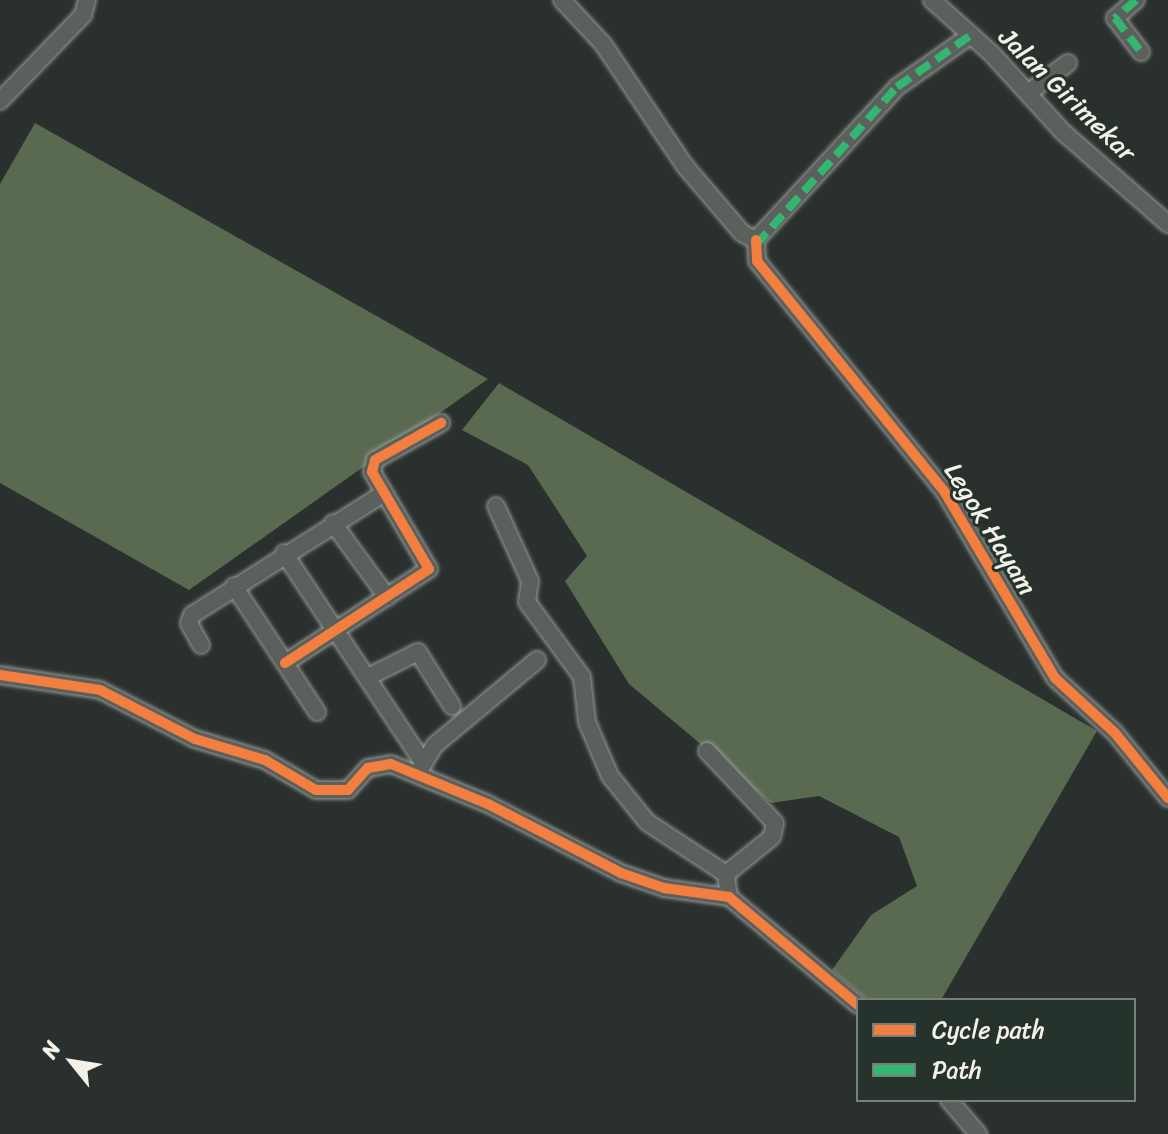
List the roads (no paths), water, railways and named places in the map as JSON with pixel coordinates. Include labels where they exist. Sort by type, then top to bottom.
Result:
[{"type":"street","points":[[0,101],[83,15],[87,0]]},
{"type":"street","name":"Legok Hayam","points":[[562,0],[603,44],[685,166],[742,233],[756,240],[757,261],[944,491],[1055,678],[1115,733],[1168,798]]},
{"type":"street","name":"Jalan Girimekar","points":[[932,0],[971,35],[1063,132],[1168,224]]},
{"type":"street","points":[[1136,0],[1115,18],[1141,52]]},
{"type":"street","points":[[756,240],[897,87],[971,35]]},
{"type":"street","points":[[1028,93],[1068,63]]},
{"type":"street","points":[[285,663],[429,569],[372,472],[375,460],[441,423]]},
{"type":"street","points":[[201,645],[189,623],[192,615],[284,553],[383,494]]},
{"type":"street","points":[[496,506],[530,581],[527,602],[582,677],[587,722],[610,776],[647,822],[726,874],[729,897]]},
{"type":"street","points":[[333,523],[387,597]]},
{"type":"street","points":[[284,553],[368,677],[421,769]]},
{"type":"street","points":[[234,586],[317,712]]},
{"type":"street","points":[[368,677],[409,652],[420,654],[452,706]]},
{"type":"street","points":[[421,769],[435,745],[537,660]]},
{"type":"street","points":[[0,675],[100,690],[195,739],[265,760],[316,790],[348,790],[368,768],[381,763],[421,769],[621,873],[664,888],[729,897],[856,1003]]},
{"type":"street","points":[[707,751],[775,823],[772,837],[726,874]]},
{"type":"street","points":[[951,1102],[978,1134]]}]
